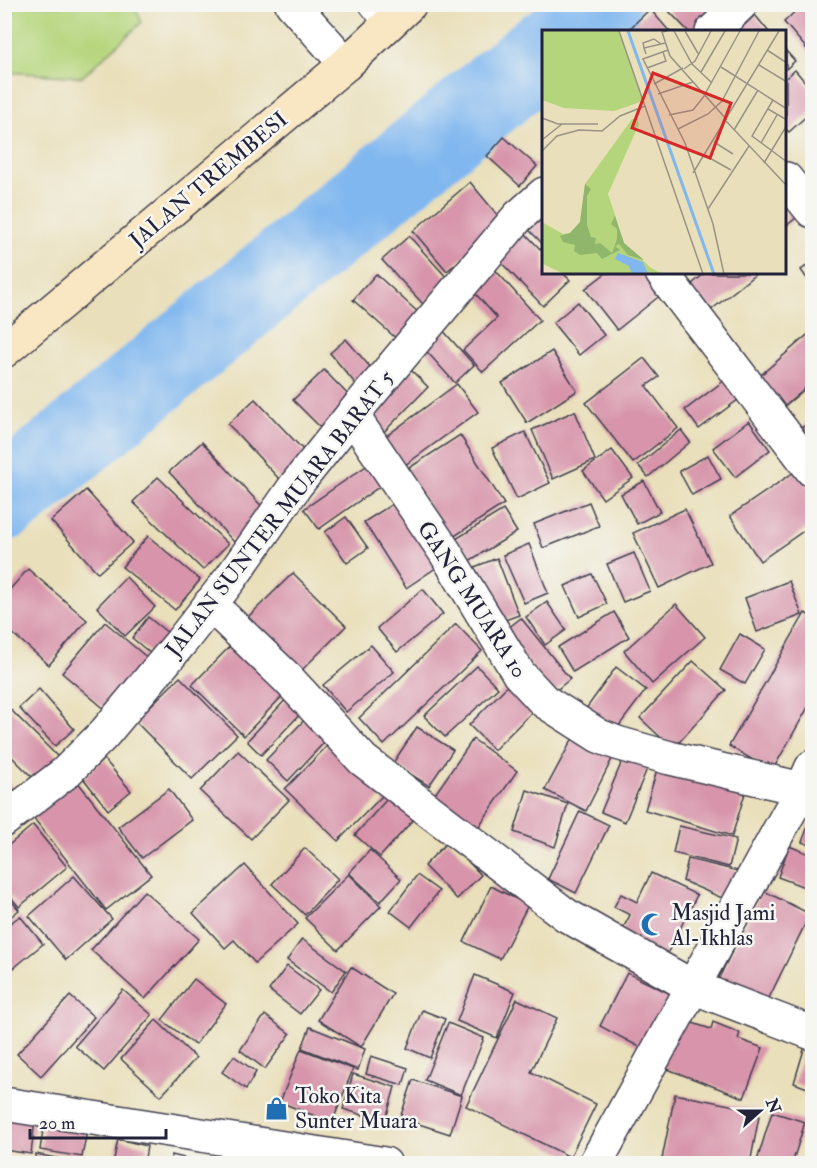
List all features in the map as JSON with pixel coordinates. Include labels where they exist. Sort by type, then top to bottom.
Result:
[{"type":"street","points":[[292,4],[346,64]]},
{"type":"street","points":[[714,30],[741,4]]},
{"type":"street","name":"JALAN TREMBESI","points":[[4,351],[346,64],[390,11]]},
{"type":"street","points":[[787,180],[813,211]]},
{"type":"street","name":"JALAN SUNTER MUARA BARAT 5","points":[[4,820],[65,773],[104,734],[231,578],[296,485],[352,415],[518,217],[542,196]]},
{"type":"street","points":[[663,274],[813,471]]},
{"type":"street","name":"GANG MUARA 10","points":[[352,415],[445,552],[519,675],[544,701],[599,736],[670,758],[809,777]]},
{"type":"street","points":[[210,604],[288,679],[363,760],[566,915],[693,987],[813,1033]]},
{"type":"street","points":[[595,1164],[809,777]]},
{"type":"street","points":[[4,1104],[222,1151],[385,1164]]},
{"type":"green space","points":[[4,5],[133,5],[142,22],[82,77],[5,72]]},
{"type":"building","points":[[665,4],[712,4],[724,17],[711,30],[687,30],[664,6]]},
{"type":"building","points":[[803,4],[812,4],[812,55],[784,22]]},
{"type":"building","points":[[650,9],[668,30],[628,30]]},
{"type":"building","points":[[755,15],[767,30],[739,30]]},
{"type":"building","points":[[787,52],[795,61],[787,68]]},
{"type":"building","points":[[795,70],[812,90],[812,111],[789,132],[787,130],[787,77]]},
{"type":"building","points":[[504,137],[537,166],[520,186],[487,156]]},
{"type":"building","points":[[470,182],[504,223],[447,271],[413,231]]},
{"type":"building","points":[[787,182],[807,209],[787,225]]},
{"type":"building","points":[[542,216],[542,243],[529,230]]},
{"type":"building","points":[[519,227],[542,251],[542,274],[564,274],[570,280],[543,306],[492,253]]},
{"type":"building","points":[[409,236],[449,280],[423,304],[382,260]]},
{"type":"building","points":[[812,262],[812,286],[801,270]]},
{"type":"building","points":[[490,264],[540,320],[483,372],[463,350],[497,318],[467,284]]},
{"type":"building","points":[[376,274],[421,315],[399,341],[353,300]]},
{"type":"building","points":[[605,274],[646,274],[662,294],[617,330],[585,289]]},
{"type":"building","points":[[704,274],[756,274],[706,314],[686,289]]},
{"type":"building","points":[[578,302],[604,335],[579,355],[553,323]]},
{"type":"building","points":[[439,326],[474,365],[455,383],[420,344]]},
{"type":"building","points":[[812,331],[812,383],[780,410],[755,380]]},
{"type":"building","points":[[346,339],[376,374],[359,388],[330,353]]},
{"type":"building","points":[[552,351],[577,391],[527,423],[502,383]]},
{"type":"building","points":[[644,358],[659,377],[646,386],[678,428],[633,463],[586,403]]},
{"type":"building","points":[[408,367],[428,387],[380,436],[359,416]]},
{"type":"building","points":[[324,370],[358,405],[328,435],[293,400]]},
{"type":"building","points":[[725,380],[739,399],[699,429],[685,410]]},
{"type":"building","points":[[457,384],[478,412],[401,468],[381,440]]},
{"type":"building","points":[[255,399],[308,455],[281,481],[228,424]]},
{"type":"building","points":[[575,411],[595,460],[553,479],[532,430]]},
{"type":"building","points":[[812,420],[812,463],[791,436]]},
{"type":"building","points":[[749,421],[770,450],[735,477],[713,448]]},
{"type":"building","points":[[681,430],[690,442],[648,477],[638,465]]},
{"type":"building","points":[[525,432],[550,483],[517,499],[492,448]]},
{"type":"building","points":[[460,435],[504,504],[450,539],[406,470]]},
{"type":"building","points":[[202,442],[267,512],[235,543],[169,472]]},
{"type":"building","points":[[612,450],[633,478],[603,499],[583,471]]},
{"type":"building","points":[[708,455],[721,479],[692,495],[679,471]]},
{"type":"building","points":[[372,462],[386,482],[319,529],[304,509]]},
{"type":"building","points":[[797,470],[812,492],[812,525],[760,561],[730,516]]},
{"type":"building","points":[[158,477],[228,544],[203,570],[133,502]]},
{"type":"building","points":[[644,481],[660,512],[637,524],[621,494]]},
{"type":"building","points":[[86,490],[133,542],[98,573],[51,521]]},
{"type":"building","points":[[402,498],[443,563],[406,588],[364,522]]},
{"type":"building","points":[[589,502],[599,526],[543,548],[534,524]]},
{"type":"building","points":[[685,509],[711,563],[659,588],[633,533]]},
{"type":"building","points":[[503,510],[517,532],[464,564],[451,542]]},
{"type":"building","points":[[346,517],[368,548],[347,563],[325,532]]},
{"type":"building","points":[[148,536],[200,580],[175,610],[122,567]]},
{"type":"building","points":[[529,544],[548,593],[524,603],[503,555]]},
{"type":"building","points":[[634,553],[650,591],[623,602],[607,564]]},
{"type":"building","points":[[497,558],[519,615],[494,624],[472,568]]},
{"type":"building","points":[[28,569],[87,620],[49,665],[4,626],[4,596]]},
{"type":"building","points":[[293,573],[346,626],[301,671],[248,617]]},
{"type":"building","points":[[592,574],[607,604],[579,617],[565,586]]},
{"type":"building","points":[[126,577],[155,607],[125,636],[97,607]]},
{"type":"building","points":[[789,581],[802,615],[757,632],[745,598]]},
{"type":"building","points":[[423,589],[443,614],[397,652],[377,628]]},
{"type":"building","points":[[547,602],[566,630],[545,645],[526,617]]},
{"type":"building","points":[[676,604],[705,637],[652,684],[624,651]]},
{"type":"building","points":[[614,612],[629,637],[573,672],[558,647]]},
{"type":"building","points":[[805,613],[812,617],[812,700],[772,771],[729,746]]},
{"type":"building","points":[[148,617],[173,637],[156,658],[132,638]]},
{"type":"building","points":[[521,618],[570,679],[553,693],[503,632]]},
{"type":"building","points":[[105,622],[157,666],[114,717],[62,673]]},
{"type":"building","points":[[456,624],[482,651],[384,745],[359,718]]},
{"type":"building","points":[[740,634],[765,649],[745,684],[720,670]]},
{"type":"building","points":[[239,637],[290,688],[244,736],[192,685]]},
{"type":"building","points":[[371,645],[394,672],[346,712],[323,685]]},
{"type":"building","points":[[693,661],[726,690],[673,749],[640,718]]},
{"type":"building","points":[[477,666],[498,688],[445,737],[424,716]]},
{"type":"building","points":[[616,667],[646,690],[612,735],[583,713]]},
{"type":"building","points":[[180,677],[237,735],[192,779],[135,721]]},
{"type":"building","points":[[508,685],[533,711],[494,750],[469,725]]},
{"type":"building","points":[[39,689],[74,729],[55,746],[19,708]]},
{"type":"building","points":[[290,695],[305,709],[261,755],[247,741]]},
{"type":"building","points":[[7,706],[63,762],[40,785],[4,749],[4,708]]},
{"type":"building","points":[[311,713],[332,734],[288,781],[266,760]]},
{"type":"building","points":[[417,727],[453,750],[429,786],[393,763]]},
{"type":"building","points":[[575,734],[614,755],[586,811],[545,790]]},
{"type":"building","points":[[473,739],[517,771],[475,832],[431,800]]},
{"type":"building","points":[[331,742],[384,794],[338,841],[285,789]]},
{"type":"building","points":[[238,751],[289,800],[251,839],[200,791]]},
{"type":"building","points":[[625,754],[649,764],[625,822],[601,812]]},
{"type":"building","points":[[104,759],[131,791],[108,810],[83,778]]},
{"type":"building","points":[[659,763],[746,790],[732,836],[645,810]]},
{"type":"building","points":[[4,777],[21,799],[4,811]]},
{"type":"building","points":[[77,781],[151,875],[106,910],[32,816]]},
{"type":"building","points":[[169,789],[192,820],[142,858],[118,827]]},
{"type":"building","points":[[395,790],[420,812],[380,857],[355,835]]},
{"type":"building","points":[[527,790],[568,804],[555,847],[514,832]]},
{"type":"building","points":[[580,811],[609,825],[576,893],[548,879]]},
{"type":"building","points":[[812,816],[812,846],[802,842]]},
{"type":"building","points":[[33,825],[67,867],[19,907],[4,889],[4,849]]},
{"type":"building","points":[[679,826],[736,839],[729,867],[673,853]]},
{"type":"building","points":[[448,841],[481,875],[457,899],[424,866]]},
{"type":"building","points":[[789,846],[812,855],[812,890],[778,877]]},
{"type":"building","points":[[305,848],[338,879],[305,915],[272,884]]},
{"type":"building","points":[[370,850],[401,879],[380,902],[349,873]]},
{"type":"building","points":[[688,859],[738,871],[729,901],[683,881]]},
{"type":"building","points":[[245,865],[298,924],[255,963],[234,940],[225,948],[193,913]]},
{"type":"building","name":"Masjid Jami Al-Ikhlas","points":[[651,873],[697,895],[665,958],[620,934],[630,915],[614,907],[621,894],[637,902]]},
{"type":"building","points":[[349,874],[381,906],[338,950],[305,918]]},
{"type":"building","points":[[417,875],[439,891],[411,927],[390,911]]},
{"type":"building","points":[[74,876],[112,919],[66,960],[29,916]]},
{"type":"building","points":[[491,886],[528,905],[500,959],[464,942]]},
{"type":"building","points":[[762,890],[810,914],[766,1004],[718,980]]},
{"type":"building","points":[[144,891],[199,939],[145,999],[91,950]]},
{"type":"building","points":[[4,892],[19,910],[4,922]]},
{"type":"building","points":[[20,916],[43,944],[4,976],[4,928]]},
{"type":"building","points":[[302,939],[346,971],[331,992],[287,960]]},
{"type":"building","points":[[287,966],[319,990],[300,1014],[269,990]]},
{"type":"building","points":[[351,967],[393,994],[361,1047],[318,1020]]},
{"type":"building","points":[[627,973],[673,995],[645,1050],[600,1026]]},
{"type":"building","points":[[475,975],[515,992],[497,1038],[457,1021]]},
{"type":"building","points":[[194,979],[226,1004],[195,1045],[162,1020]]},
{"type":"building","points":[[123,990],[152,1015],[104,1071],[75,1046]]},
{"type":"building","points":[[70,996],[94,1017],[41,1076],[17,1054]]},
{"type":"building","points":[[517,999],[557,1018],[531,1072],[596,1104],[570,1157],[466,1106]]},
{"type":"building","points":[[422,1010],[445,1019],[430,1058],[407,1048]]},
{"type":"building","points":[[265,1015],[290,1034],[265,1069],[240,1050]]},
{"type":"building","points":[[680,1019],[711,1029],[713,1022],[740,1033],[738,1039],[763,1048],[744,1098],[662,1067]]},
{"type":"building","points":[[156,1020],[196,1058],[161,1096],[121,1059]]},
{"type":"building","points":[[448,1023],[484,1038],[461,1095],[425,1080]]},
{"type":"building","points":[[310,1027],[365,1049],[358,1070],[302,1048]]},
{"type":"building","points":[[805,1046],[812,1048],[810,1089],[794,1083]]},
{"type":"building","points":[[301,1049],[353,1069],[332,1123],[280,1102]]},
{"type":"building","points":[[234,1056],[256,1072],[246,1089],[222,1072]]},
{"type":"building","points":[[371,1056],[408,1068],[403,1085],[366,1074]]},
{"type":"building","points":[[353,1074],[395,1087],[385,1122],[343,1109]]},
{"type":"building","points":[[413,1080],[462,1096],[450,1134],[400,1118]]},
{"type":"building","points":[[675,1094],[760,1111],[750,1164],[682,1164],[662,1159]]},
{"type":"building","points":[[4,1108],[36,1112],[31,1154],[4,1150]]},
{"type":"building","points":[[772,1112],[805,1122],[792,1164],[756,1164]]},
{"type":"building","points":[[44,1124],[87,1131],[82,1157],[40,1150]]},
{"type":"building","points":[[118,1139],[147,1146],[144,1164],[113,1164]]},
{"type":"building","points":[[36,1154],[76,1162],[76,1164],[34,1164]]},
{"type":"building","points":[[172,1155],[205,1163],[205,1164],[170,1164]]},
{"type":"waterway","points":[[569,30],[600,4]]},
{"type":"waterway","points":[[4,500],[542,53]]},
{"type":"place","name":"Masjid Jami Al-Ikhlas","points":[[653,925]]},
{"type":"place","name":"Toko Kita Sunter Muara","points":[[277,1108]]}]
